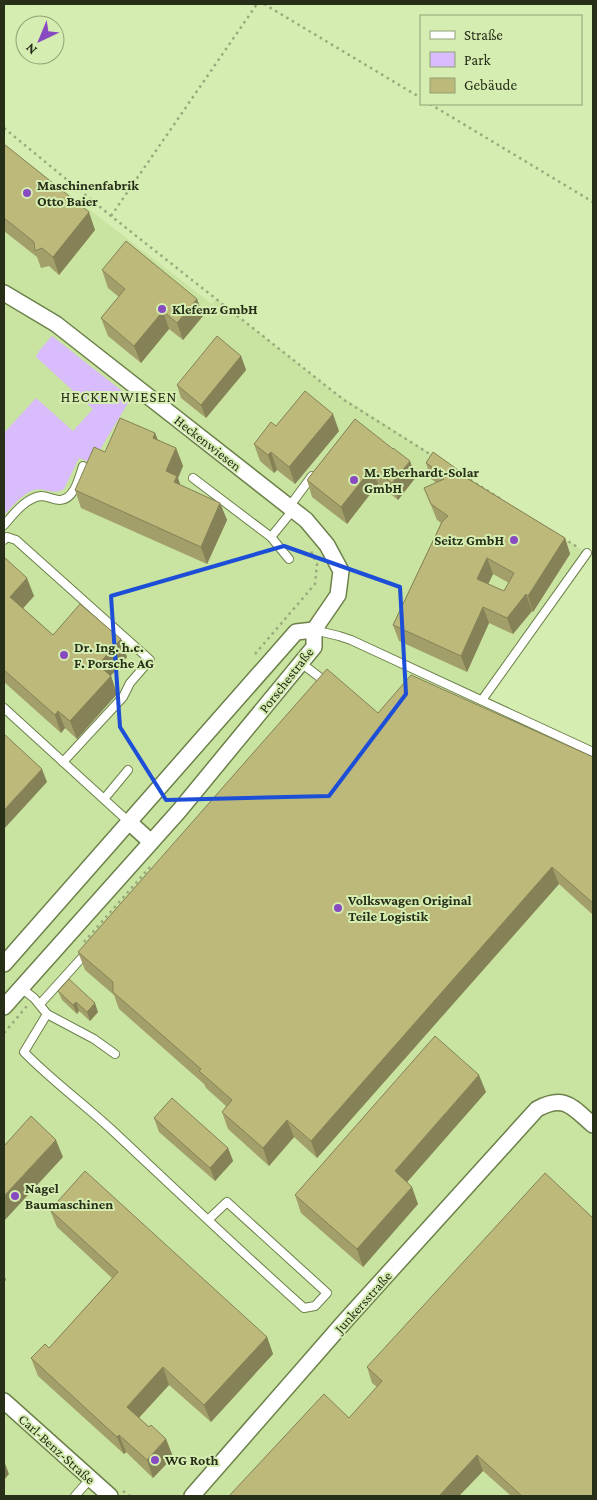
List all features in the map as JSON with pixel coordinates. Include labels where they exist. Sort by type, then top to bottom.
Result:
[{"type":"street","name":"Heckenwiesen","points":[[4,293],[56,324],[306,520],[327,545],[341,571],[338,595],[314,630]]},
{"type":"street","name":"Porschestraße","points":[[4,964],[296,632],[314,630],[314,647],[301,663],[179,811],[4,1007]]},
{"type":"street","points":[[128,822],[151,842]]},
{"type":"street","name":"Junkersstraße","points":[[192,1496],[537,1109],[549,1102],[558,1101],[568,1104],[593,1125]]},
{"type":"street","name":"Carl-Benz-Straße","points":[[4,1401],[110,1496]]},
{"type":"lane","points":[[4,525],[23,504],[40,496],[61,500],[69,497],[84,466]]},
{"type":"lane","points":[[271,537],[317,470]]},
{"type":"lane","points":[[193,478],[271,537],[289,559]]},
{"type":"lane","points":[[4,540],[7,537],[16,540],[150,660],[130,683],[124,697],[63,762]]},
{"type":"lane","points":[[482,700],[587,554]]},
{"type":"lane","points":[[314,630],[351,640],[593,752]]},
{"type":"lane","points":[[301,663],[322,679],[321,685],[316,692]]},
{"type":"lane","points":[[4,708],[128,822]]},
{"type":"lane","points":[[104,799],[128,770]]},
{"type":"lane","points":[[40,1004],[94,944]]},
{"type":"lane","points":[[21,988],[40,1004],[47,1014],[94,1039],[115,1054]]},
{"type":"lane","points":[[47,1014],[24,1052],[304,1308],[315,1306],[327,1293],[227,1202],[208,1220]]},
{"type":"lane","points":[[75,1496],[90,1479]]},
{"type":"path","points":[[111,216],[257,4]]},
{"type":"path","points":[[264,4],[420,97]]},
{"type":"path","points":[[432,105],[593,202]]},
{"type":"path","points":[[4,128],[111,216],[344,400],[436,458]]},
{"type":"path","points":[[453,469],[503,500]]},
{"type":"path","points":[[255,655],[315,584],[317,564],[307,541],[306,520]]},
{"type":"path","points":[[562,538],[587,554]]},
{"type":"highlighted area","points":[[284,546],[400,587],[406,694],[329,796],[166,800],[120,727],[111,596]]},
{"type":"shaded area","points":[[4,144],[212,304],[216,299],[333,391],[587,553],[482,700],[593,752],[593,1496],[4,1496]]},
{"type":"green space","points":[[52,336],[131,398],[92,463],[79,458],[64,489],[55,492],[34,490],[26,494],[4,515],[4,433],[36,398],[73,431],[93,409],[36,357]]},
{"type":"building","name":"Maschinenfabrik Otto Baier","points":[[4,144],[89,212],[53,257],[42,248],[35,251],[34,242],[4,218]]},
{"type":"building","name":"Klefenz GmbH","points":[[126,241],[197,299],[177,323],[163,311],[134,346],[101,318],[125,289],[102,270]]},
{"type":"building","points":[[217,336],[241,356],[201,405],[177,385]]},
{"type":"building","points":[[305,391],[333,414],[289,467],[271,452],[268,455],[254,444],[271,422],[276,426]]},
{"type":"building","points":[[120,418],[155,433],[153,438],[176,448],[166,471],[177,476],[174,482],[220,503],[201,547],[75,490],[94,447],[105,452]]},
{"type":"building","points":[[355,419],[410,461],[392,483],[372,468],[341,507],[307,480]]},
{"type":"building","points":[[433,452],[461,472],[460,474],[565,538],[528,596],[526,594],[507,618],[483,607],[461,656],[393,625],[442,522],[448,516],[431,504],[424,488],[444,479],[426,463]],"holes":[[[487,558],[514,573],[504,591],[477,579]]]},
{"type":"building","name":"Dr. Ing. h.c. F. Porsche AG","points":[[4,557],[27,578],[10,597],[53,635],[80,604],[121,639],[98,665],[111,676],[70,721],[58,711],[55,715],[4,670]]},
{"type":"building","name":"Volkswagen Original Teile Logistik","points":[[327,669],[378,713],[411,675],[593,757],[593,903],[552,867],[311,1141],[287,1120],[263,1148],[222,1112],[232,1100],[199,1071],[201,1069],[113,992],[113,982],[78,952]]},
{"type":"building","points":[[4,734],[42,769],[4,810]]},
{"type":"building","points":[[69,979],[95,1003],[87,1012],[76,1002],[73,1005],[58,991]]},
{"type":"building","points":[[435,1036],[479,1075],[395,1171],[412,1187],[357,1249],[295,1195]]},
{"type":"building","points":[[172,1098],[228,1148],[210,1168],[154,1118]]},
{"type":"building","points":[[31,1116],[56,1140],[4,1196],[4,1146]]},
{"type":"building","points":[[85,1171],[267,1337],[204,1405],[163,1367],[127,1407],[149,1427],[151,1425],[166,1439],[147,1460],[119,1435],[117,1437],[31,1358],[45,1344],[49,1348],[118,1272],[50,1210]]},
{"type":"building","points":[[545,1173],[593,1218],[593,1496],[522,1496],[477,1455],[439,1496],[229,1496],[324,1394],[349,1418],[382,1381],[367,1367]]},
{"type":"place","name":"Maschinenfabrik Otto Baier","points":[[27,193]]},
{"type":"place","name":"Klefenz GmbH","points":[[162,309]]},
{"type":"place","name":"M. Eberhardt-Solar GmbH","points":[[354,480]]},
{"type":"place","name":"Seitz GmbH","points":[[514,540]]},
{"type":"place","name":"Dr. Ing. h.c. F. Porsche AG","points":[[64,655]]},
{"type":"place","name":"Volkswagen Original Teile Logistik","points":[[338,908]]},
{"type":"place","name":"Nagel Baumaschinen","points":[[15,1196]]},
{"type":"place","name":"WG Roth","points":[[155,1460]]},
{"type":"district","name":"HECKENWIESEN","points":[[119,397]]}]
